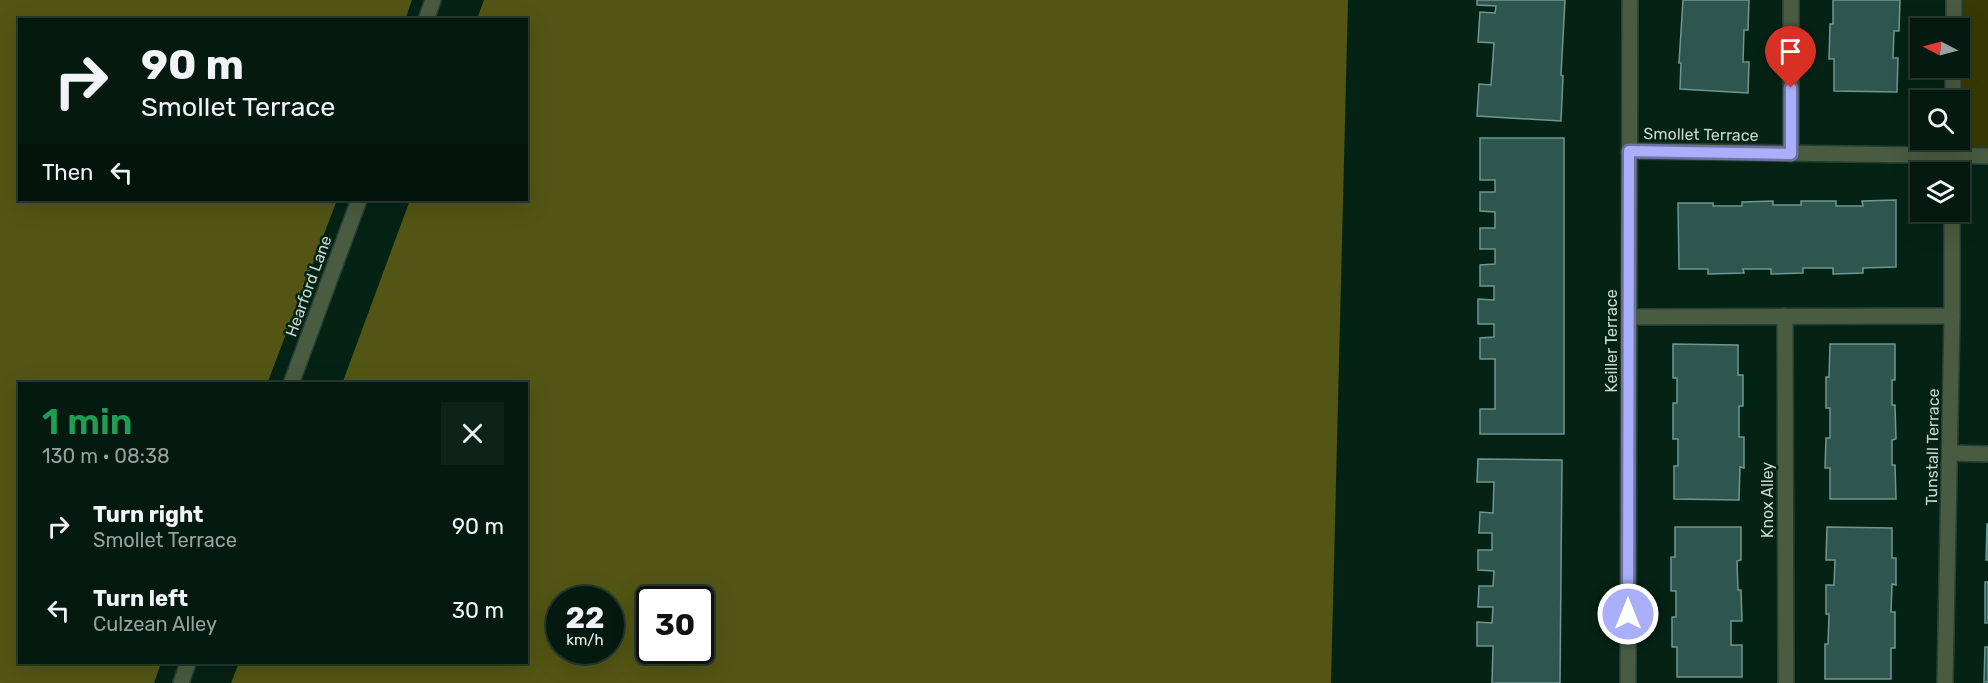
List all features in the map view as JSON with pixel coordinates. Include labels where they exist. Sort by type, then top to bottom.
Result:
[{"type":"street","points":[[427,18],[433,0]]},
{"type":"street","name":"Keiller Terrace","points":[[1628,683],[1630,0]]},
{"type":"street","points":[[1791,0],[1791,154]]},
{"type":"street","points":[[1953,18],[1954,0]]},
{"type":"street","points":[[1952,150],[1952,162]]},
{"type":"street","name":"Smollet Terrace","points":[[1629,151],[1988,156]]},
{"type":"street","name":"Hearford Lane","points":[[292,382],[359,201]]},
{"type":"street","name":"Tunstall Terrace","points":[[1945,683],[1952,222]]},
{"type":"street","name":"Knox Alley","points":[[1785,316],[1786,683]]},
{"type":"street","points":[[1629,317],[1952,316]]},
{"type":"street","points":[[1950,453],[1988,454]]},
{"type":"street","points":[[181,683],[188,664]]},
{"type":"shaded area","points":[[0,0],[412,0],[406,18],[18,18],[18,201],[337,201],[268,382],[18,382],[18,664],[161,664],[154,683],[0,683]]},
{"type":"shaded area","points":[[484,0],[1348,0],[1331,683],[231,683],[239,664],[528,664],[528,382],[343,382],[410,201],[528,201],[528,18],[477,18]]},
{"type":"shaded area","points":[[1954,0],[1988,0],[1988,156],[1952,156],[1955,150],[1970,150],[1970,90],[1959,90],[1959,78],[1970,78],[1970,18],[1957,18]]},
{"type":"building","points":[[1477,0],[1565,0],[1561,121],[1477,116],[1479,84],[1491,85],[1494,43],[1478,42],[1480,12],[1495,13],[1496,6],[1477,5]]},
{"type":"building","points":[[1683,0],[1749,0],[1748,30],[1744,30],[1743,62],[1749,62],[1748,93],[1680,89],[1681,63],[1679,63]]},
{"type":"building","points":[[1833,0],[1900,0],[1899,31],[1894,31],[1893,58],[1898,58],[1897,92],[1834,91],[1834,59],[1829,59]]},
{"type":"building","points":[[1480,138],[1564,138],[1564,434],[1480,434],[1480,409],[1495,409],[1495,359],[1480,359],[1480,338],[1494,337],[1494,324],[1478,324],[1478,299],[1494,300],[1494,286],[1480,286],[1480,265],[1495,264],[1495,249],[1480,249],[1480,228],[1495,228],[1495,212],[1480,211],[1480,192],[1495,192],[1495,180],[1480,180]]},
{"type":"building","points":[[1896,200],[1896,267],[1863,268],[1863,273],[1833,274],[1833,268],[1803,268],[1803,273],[1771,274],[1771,269],[1743,269],[1744,273],[1708,274],[1708,269],[1679,269],[1678,203],[1742,206],[1742,202],[1773,201],[1773,205],[1801,205],[1801,201],[1836,201],[1836,206],[1863,206],[1862,201]]},
{"type":"building","points":[[1673,344],[1738,345],[1738,375],[1743,375],[1743,406],[1739,406],[1739,437],[1744,437],[1744,468],[1740,467],[1739,500],[1674,499],[1674,466],[1678,466],[1678,439],[1673,439],[1673,403],[1677,403],[1677,378],[1673,378]]},
{"type":"building","points":[[1830,344],[1895,344],[1892,405],[1895,405],[1896,439],[1892,440],[1892,465],[1895,465],[1896,499],[1830,499],[1830,468],[1825,468],[1826,438],[1830,438],[1830,408],[1826,408],[1826,377],[1829,377]]},
{"type":"building","points":[[1478,459],[1562,460],[1560,683],[1492,683],[1493,646],[1477,646],[1477,622],[1492,623],[1493,607],[1478,607],[1479,586],[1493,586],[1494,571],[1478,570],[1478,550],[1492,550],[1492,533],[1479,533],[1480,512],[1493,513],[1494,482],[1477,482]]},
{"type":"building","points":[[1987,524],[1988,560],[1986,560]]},
{"type":"building","points":[[1675,527],[1741,527],[1741,560],[1737,561],[1742,621],[1731,621],[1731,645],[1742,645],[1742,677],[1677,677],[1677,647],[1672,647],[1672,617],[1676,617],[1676,591],[1671,591],[1671,557],[1675,557]]},
{"type":"building","points":[[1827,527],[1892,528],[1892,558],[1896,558],[1896,585],[1892,584],[1891,612],[1895,612],[1895,648],[1891,648],[1891,679],[1825,679],[1825,644],[1828,644],[1829,614],[1826,614],[1826,585],[1834,585],[1835,560],[1826,560]]},
{"type":"building","points":[[1985,582],[1988,582],[1988,623],[1985,623]]},
{"type":"building","points":[[1985,647],[1988,647],[1988,682],[1984,682]]},
{"type":"route","points":[[1628,614],[1629,151],[1791,154],[1791,88]]}]
